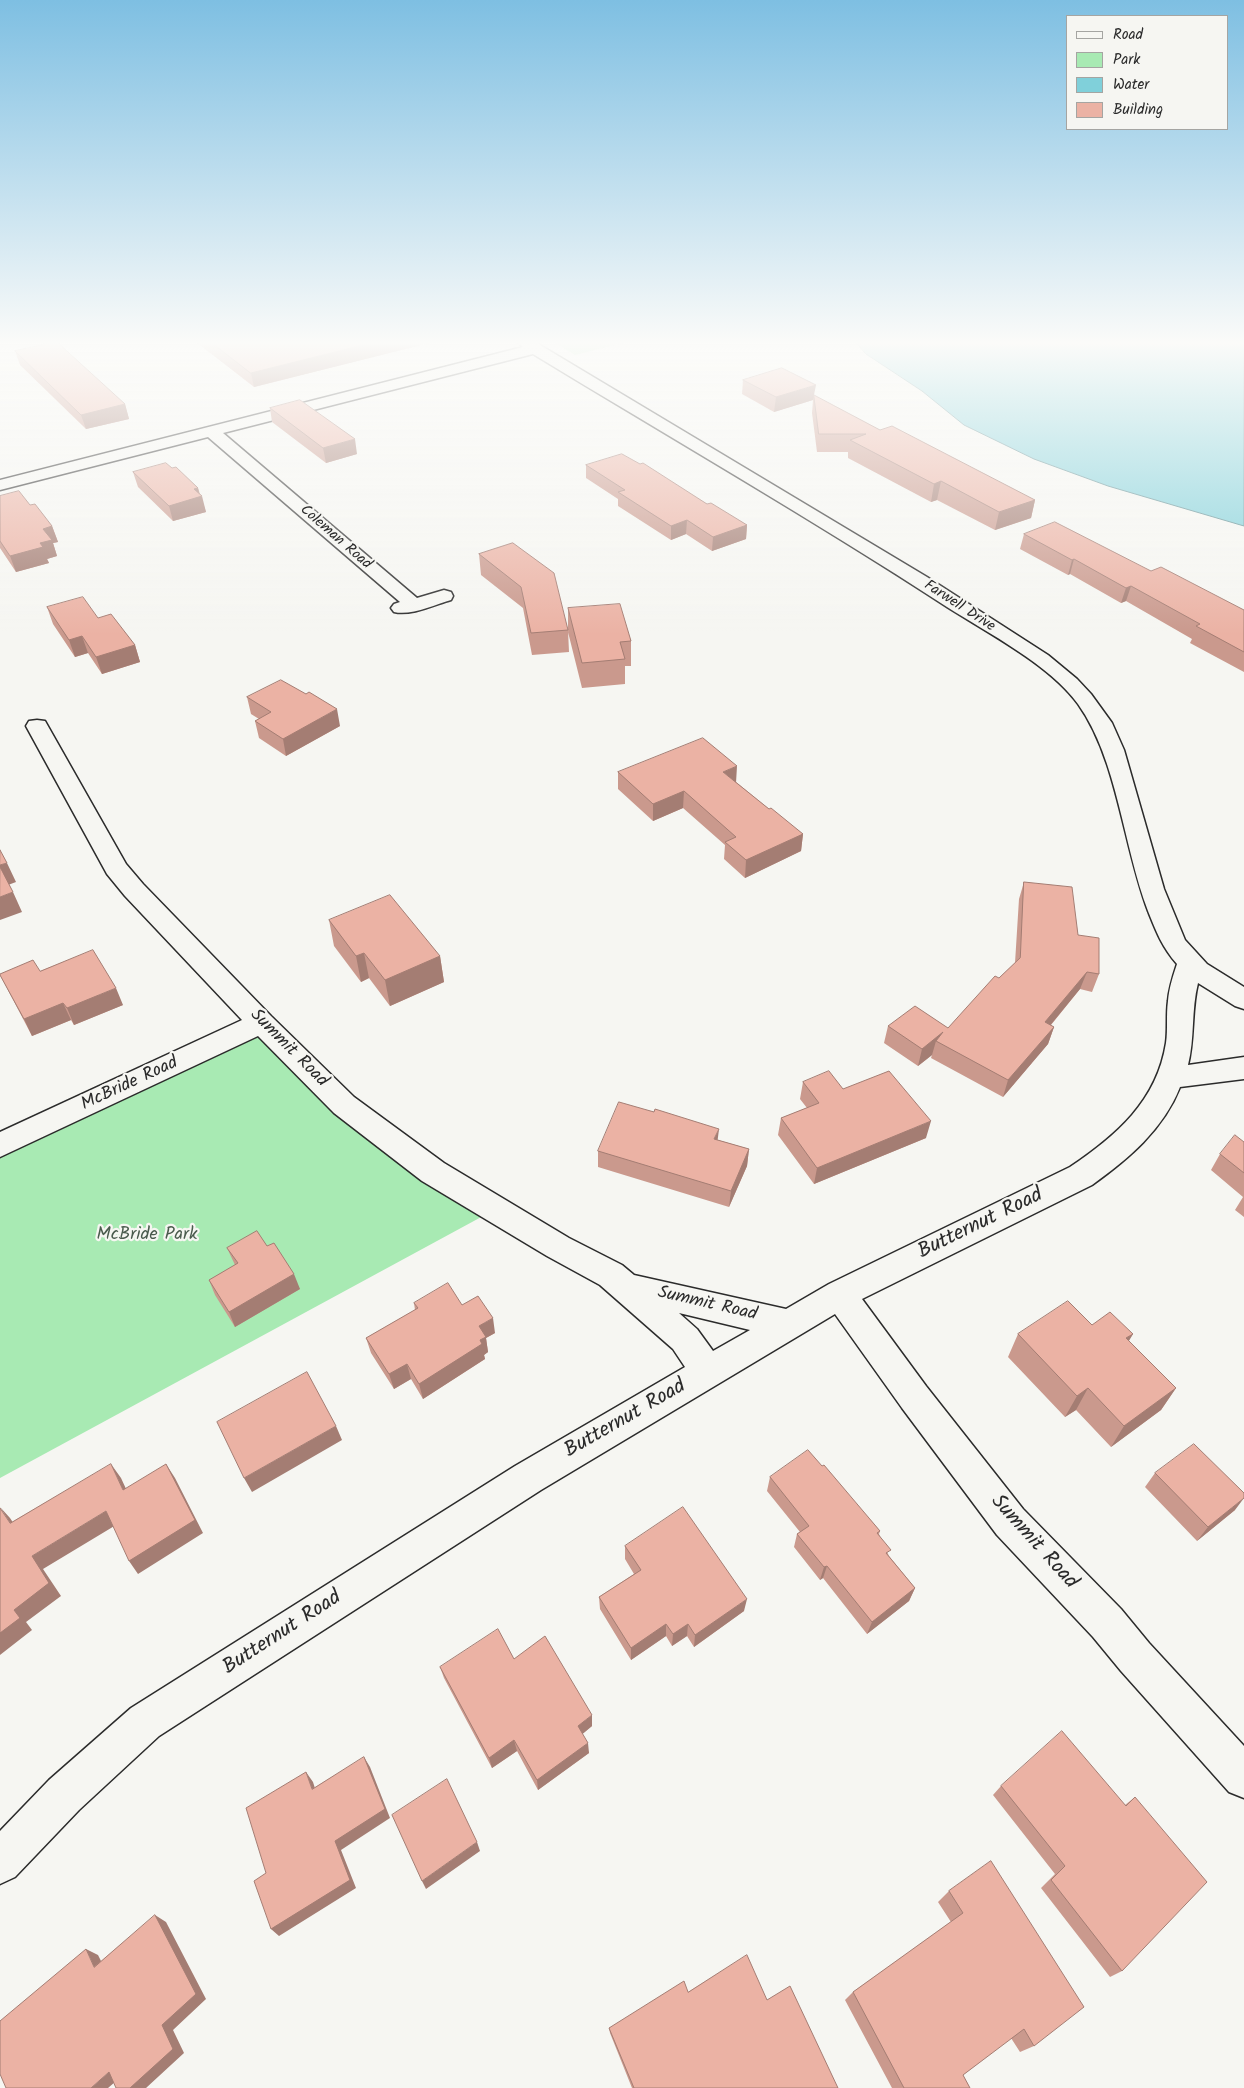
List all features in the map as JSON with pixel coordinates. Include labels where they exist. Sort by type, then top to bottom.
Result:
[{"type":"street","points":[[0,485],[178,439]]},
{"type":"street","name":"Coleman Road","points":[[221,439],[408,606],[444,596]]},
{"type":"street","name":"Farwell Drive","points":[[684,439],[920,582],[1041,659],[1070,683],[1084,698],[1105,729],[1113,750],[1152,889],[1174,944],[1198,971],[1244,999]]},
{"type":"street","name":"Summit Road","points":[[37,726],[116,868],[134,890],[260,1023],[344,1105],[433,1172],[558,1247],[611,1275],[685,1339],[708,1372]]},
{"type":"street","name":"Butternut Road","points":[[0,1862],[64,1795],[145,1722],[528,1478],[840,1294],[1081,1176],[1113,1155],[1138,1130],[1160,1103],[1170,1078],[1179,1049],[1181,999],[1190,962]]},
{"type":"street","name":"McBride Road","points":[[0,1145],[260,1023]]},
{"type":"street","points":[[1170,1078],[1244,1068]]},
{"type":"street","name":"Summit Road","points":[[624,1286],[790,1324]]},
{"type":"street","name":"Summit Road","points":[[840,1294],[914,1397],[1010,1522],[1107,1622],[1135,1657],[1244,1777]]},
{"type":"green space","name":"McBride Park","points":[[261,1023],[344,1105],[496,1209],[0,1478],[0,1145]]},
{"type":"water","points":[[994,439],[1244,439],[1244,526],[1108,486],[1034,459]]},
{"type":"building","points":[[312,439],[353,439],[323,448]]},
{"type":"building","points":[[918,439],[1035,500],[999,512],[941,481],[934,484],[850,440]]},
{"type":"building","points":[[622,454],[640,464],[643,463],[707,504],[711,503],[747,525],[713,537],[687,520],[671,526],[618,492],[625,490],[586,465]]},
{"type":"building","points":[[166,463],[172,468],[176,467],[198,488],[194,489],[202,496],[169,506],[133,472]]},
{"type":"building","points":[[19,491],[30,505],[35,504],[52,526],[43,529],[52,540],[40,543],[43,547],[10,556],[0,541],[0,496]]},
{"type":"building","points":[[1055,522],[1151,571],[1161,567],[1244,610],[1244,652],[1196,626],[1200,624],[1131,586],[1126,588],[1024,534]]},
{"type":"building","points":[[513,543],[554,573],[568,630],[531,633],[521,587],[479,554]]},
{"type":"building","points":[[83,597],[98,618],[111,614],[135,645],[96,657],[82,636],[69,640],[47,607]]},
{"type":"building","points":[[620,604],[631,641],[620,642],[625,659],[582,663],[568,608]]},
{"type":"building","points":[[281,680],[306,694],[309,692],[337,709],[283,739],[255,721],[271,712],[247,697]]},
{"type":"building","points":[[703,738],[737,766],[723,772],[803,834],[746,860],[725,842],[736,837],[684,791],[653,804],[618,772]]},
{"type":"building","points":[[0,850],[7,863],[0,865]]},
{"type":"building","points":[[0,867],[13,892],[0,897]]},
{"type":"building","points":[[1024,882],[1072,887],[1078,935],[1099,938],[1099,974],[1087,972],[1045,1022],[1054,1027],[1008,1080],[936,1041],[943,1032],[922,1049],[888,1026],[915,1006],[948,1028],[995,976],[999,978],[1020,958]]},
{"type":"building","points":[[390,895],[440,956],[385,980],[364,953],[356,956],[329,920]]},
{"type":"building","points":[[93,950],[116,988],[67,1008],[63,1003],[24,1019],[0,974],[33,960],[40,971]]},
{"type":"building","points":[[829,1071],[843,1089],[889,1071],[931,1121],[817,1168],[781,1118],[819,1103],[803,1082]]},
{"type":"building","points":[[619,1102],[654,1112],[655,1109],[719,1129],[714,1139],[749,1149],[731,1191],[598,1151]]},
{"type":"building","points":[[1235,1135],[1244,1142],[1244,1173],[1220,1154]]},
{"type":"building","points":[[257,1231],[267,1246],[274,1243],[294,1274],[229,1312],[209,1280],[238,1263],[227,1248]]},
{"type":"building","points":[[448,1283],[462,1305],[478,1296],[493,1318],[479,1326],[486,1337],[480,1340],[482,1344],[419,1384],[407,1364],[389,1374],[366,1338],[418,1308],[414,1303]]},
{"type":"building","points":[[1068,1301],[1092,1325],[1110,1312],[1133,1334],[1126,1338],[1176,1388],[1124,1426],[1088,1388],[1077,1396],[1018,1334]]},
{"type":"building","points":[[307,1372],[336,1426],[244,1478],[217,1422]]},
{"type":"building","points":[[1194,1444],[1244,1493],[1244,1498],[1208,1527],[1155,1473]]},
{"type":"building","points":[[808,1450],[822,1466],[824,1465],[880,1531],[877,1533],[891,1550],[886,1553],[915,1588],[872,1622],[827,1566],[824,1567],[797,1534],[809,1526],[770,1477]]},
{"type":"building","points":[[111,1464],[123,1490],[166,1464],[195,1520],[129,1561],[106,1511],[32,1556],[49,1583],[14,1610],[20,1618],[0,1633],[0,1508],[10,1523]]},
{"type":"building","points":[[683,1507],[747,1599],[695,1635],[688,1624],[673,1634],[666,1624],[631,1648],[599,1597],[641,1570],[625,1546]]},
{"type":"building","points":[[498,1629],[514,1659],[545,1636],[592,1715],[578,1726],[588,1743],[537,1780],[514,1740],[489,1758],[440,1667]]},
{"type":"building","points":[[1062,1731],[1126,1806],[1135,1797],[1207,1882],[1122,1971],[1051,1880],[1065,1866],[1001,1786]]},
{"type":"building","points":[[364,1757],[385,1809],[335,1841],[350,1880],[271,1929],[254,1881],[266,1873],[246,1808],[306,1772],[312,1789]]},
{"type":"building","points":[[447,1779],[477,1842],[422,1881],[392,1815]]},
{"type":"building","points":[[991,1861],[1084,2007],[1034,2046],[1024,2029],[963,2075],[970,2088],[904,2088],[853,1992],[963,1913],[949,1891]]},
{"type":"building","points":[[155,1915],[196,1994],[162,2025],[173,2049],[130,2088],[116,2088],[109,2072],[91,2088],[6,2088],[0,2074],[0,2021],[86,1949],[94,1967]]},
{"type":"building","points":[[747,1955],[767,2000],[790,1986],[838,2088],[634,2088],[609,2028],[684,1981],[688,1992]]}]
